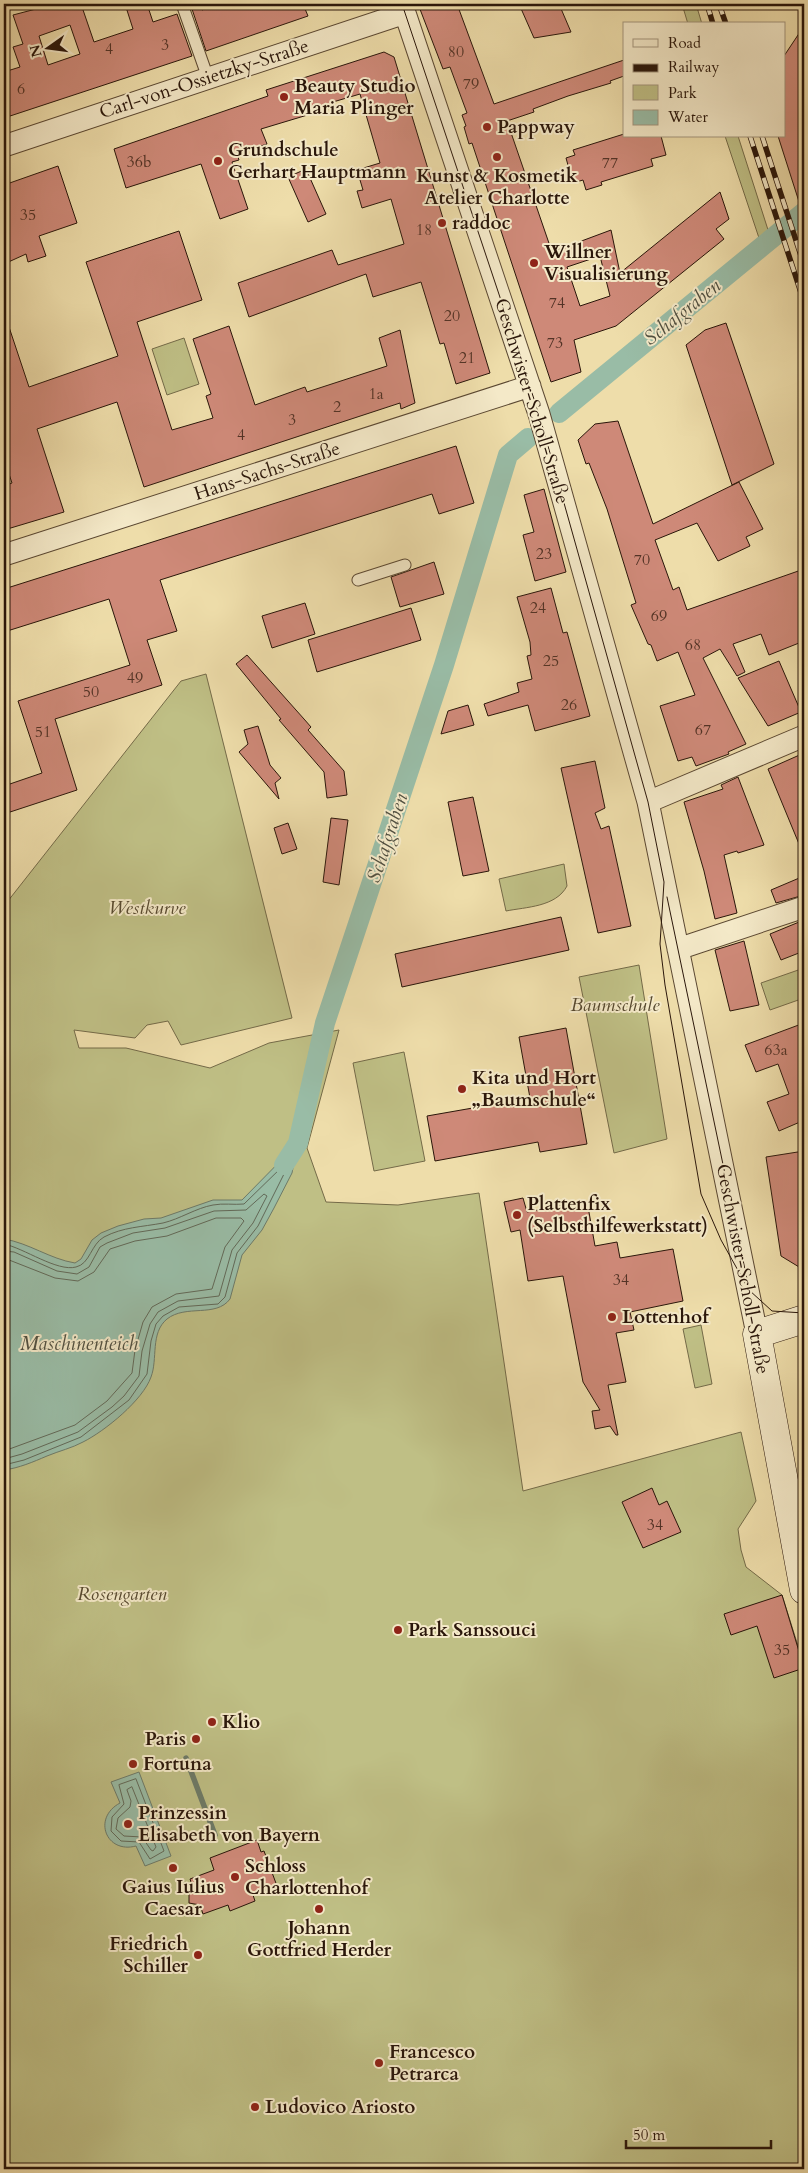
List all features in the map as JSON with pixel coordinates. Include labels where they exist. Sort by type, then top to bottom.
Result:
[{"type":"street","name":"Carl-von-Ossietzky-Straße","points":[[4,146],[208,78],[404,8]]},
{"type":"street","name":"Geschwister-Scholl-Straße","points":[[404,8],[530,386],[648,802],[757,1334],[804,1590]]},
{"type":"street","name":"Hans-Sachs-Straße","points":[[4,555],[530,386]]},
{"type":"street","points":[[648,802],[804,736]]},
{"type":"street","points":[[678,949],[804,907]]},
{"type":"street","points":[[757,1334],[804,1319]]},
{"type":"lane","points":[[182,4],[208,78]]},
{"type":"lane","points":[[358,580],[405,565]]},
{"type":"green space","points":[[682,4],[696,4],[701,22],[687,22]]},
{"type":"green space","points":[[726,138],[739,138],[769,233],[760,241]]},
{"type":"green space","points":[[184,338],[199,384],[167,395],[152,349]]},
{"type":"green space","name":"Park Sanssouci","points":[[206,674],[292,1018],[181,1045],[168,1021],[147,1025],[135,1038],[74,1030],[79,1048],[126,1048],[210,1068],[269,1043],[339,1030],[307,1148],[326,1202],[398,1205],[479,1193],[523,1491],[741,1432],[756,1501],[738,1529],[741,1550],[746,1567],[782,1595],[804,1665],[804,2169],[4,2169],[4,906],[181,681]]},
{"type":"green space","points":[[564,864],[567,886],[556,898],[540,905],[506,911],[499,879]]},
{"type":"green space","name":"Baumschule","points":[[639,965],[667,1139],[614,1153],[579,977]]},
{"type":"green space","points":[[804,968],[804,998],[770,1010],[761,983]]},
{"type":"green space","points":[[404,1052],[425,1161],[374,1171],[353,1063]]},
{"type":"green space","points":[[701,1325],[712,1384],[695,1388],[683,1329]]},
{"type":"water","name":"Maschinenteich","points":[[298,1143],[292,1173],[262,1230],[242,1255],[230,1299],[224,1305],[217,1308],[183,1312],[167,1319],[158,1331],[153,1370],[147,1386],[132,1405],[112,1423],[79,1444],[15,1468],[4,1470],[4,1239],[75,1263],[81,1259],[92,1240],[101,1233],[118,1226],[144,1219],[161,1218],[213,1200],[242,1200]]},
{"type":"water","points":[[139,1772],[171,1856],[145,1866],[136,1846],[126,1847],[117,1845],[110,1840],[106,1833],[105,1825],[106,1817],[111,1809],[120,1803],[111,1782]]},
{"type":"building","points":[[55,4],[81,4],[94,42],[133,29],[125,4],[147,4],[153,22],[177,14],[192,56],[4,118],[4,72],[20,67],[13,47],[23,44],[13,15]],"holes":[[[70,25],[80,54],[48,65],[39,36]]]},
{"type":"building","points":[[220,4],[303,4],[308,16],[206,51],[192,9],[201,6],[202,10]]},
{"type":"building","points":[[418,4],[457,4],[494,104],[623,60],[623,76],[610,81],[611,83],[568,96],[533,109],[534,112],[507,121],[552,252],[611,230],[620,273],[720,192],[729,219],[716,229],[724,239],[616,326],[574,340],[581,372],[551,382],[472,143],[469,144],[462,115],[467,113],[450,67],[443,69]],"holes":[[[600,256],[610,296],[580,306],[567,267]]]},
{"type":"building","points":[[519,4],[559,4],[571,32],[534,38]]},
{"type":"building","points":[[804,26],[804,208],[801,208],[779,138],[786,138],[786,53]]},
{"type":"building","points":[[384,52],[394,57],[490,373],[456,384],[444,343],[440,344],[421,282],[373,297],[366,274],[249,317],[238,283],[332,250],[338,265],[404,244],[391,199],[362,208],[357,191],[363,190],[357,170],[380,163],[360,94],[333,102],[334,107],[261,129],[267,144],[237,154],[239,160],[232,162],[248,209],[220,219],[201,164],[126,188],[114,149],[268,96],[266,90]]},
{"type":"building","points":[[623,134],[623,138],[662,138],[666,155],[651,159],[653,166],[601,182],[602,185],[586,190],[583,180],[573,183],[566,158],[575,155],[573,150]]},
{"type":"building","points":[[58,166],[77,223],[39,236],[46,256],[28,262],[26,254],[4,264],[4,185]]},
{"type":"building","points":[[306,169],[326,214],[308,222],[288,177]]},
{"type":"building","points":[[179,231],[202,300],[137,322],[172,430],[213,418],[206,396],[211,394],[193,339],[229,326],[255,405],[305,387],[307,392],[387,366],[379,338],[400,330],[415,403],[401,409],[400,403],[144,487],[117,402],[37,429],[64,512],[4,530],[4,486],[12,483],[4,459],[4,321],[7,321],[29,387],[118,356],[86,262]]},
{"type":"building","points":[[726,323],[774,464],[732,485],[686,345],[705,330]]},
{"type":"building","points":[[618,421],[653,524],[739,482],[763,529],[746,537],[750,546],[718,561],[697,523],[655,540],[673,590],[679,587],[687,610],[804,569],[804,641],[769,655],[761,634],[733,644],[745,672],[737,676],[720,649],[703,658],[746,744],[728,752],[729,754],[696,766],[692,757],[678,761],[660,706],[695,695],[678,652],[657,661],[651,645],[648,644],[631,605],[636,603],[607,509],[589,463],[586,464],[578,440],[595,424]]},
{"type":"building","points":[[456,446],[474,503],[439,514],[432,494],[160,580],[177,631],[147,640],[162,685],[55,719],[77,790],[4,814],[4,786],[42,773],[18,701],[130,665],[109,599],[4,632],[4,589]]},
{"type":"building","points":[[544,489],[566,572],[535,581],[523,535],[534,532],[524,495]]},
{"type":"building","points":[[434,562],[444,594],[400,607],[391,577]]},
{"type":"building","points":[[551,588],[563,633],[567,632],[590,716],[535,731],[528,705],[488,716],[484,704],[519,692],[517,683],[532,679],[527,656],[531,655],[530,642],[517,597]]},
{"type":"building","points":[[305,603],[315,634],[272,648],[262,616]]},
{"type":"building","points":[[411,608],[421,640],[317,672],[308,640]]},
{"type":"building","points":[[247,655],[311,727],[308,730],[344,771],[347,795],[327,798],[324,772],[279,720],[281,719],[236,664]]},
{"type":"building","points":[[779,661],[801,712],[768,726],[738,678]]},
{"type":"building","points":[[468,705],[474,725],[441,734],[448,711]]},
{"type":"building","points":[[258,726],[270,765],[281,778],[275,783],[279,799],[239,752],[248,744],[244,730]]},
{"type":"building","points":[[804,753],[804,856],[768,769]]},
{"type":"building","points":[[595,761],[605,808],[595,813],[601,829],[609,826],[631,926],[598,933],[561,768]]},
{"type":"building","points":[[738,777],[764,845],[724,855],[737,913],[715,919],[704,871],[684,802],[723,789],[721,785]]},
{"type":"building","points":[[473,797],[489,871],[463,876],[448,802]]},
{"type":"building","points":[[331,818],[348,820],[339,885],[323,882]]},
{"type":"building","points":[[288,823],[297,849],[282,854],[274,828]]},
{"type":"building","points":[[804,876],[804,895],[776,903],[771,890]]},
{"type":"building","points":[[561,917],[569,950],[402,987],[395,954]]},
{"type":"building","points":[[804,920],[804,951],[781,960],[770,934]]},
{"type":"building","points":[[744,941],[759,1005],[730,1011],[715,950]]},
{"type":"building","points":[[804,1023],[804,1130],[800,1122],[779,1131],[767,1102],[789,1094],[778,1064],[756,1072],[745,1045]]},
{"type":"building","points":[[566,1028],[587,1144],[540,1152],[538,1142],[435,1161],[427,1116],[530,1098],[519,1037]]},
{"type":"building","points":[[804,1151],[804,1270],[781,1256],[766,1157]]},
{"type":"building","points":[[523,1198],[527,1212],[587,1201],[595,1246],[617,1242],[620,1258],[673,1249],[683,1301],[630,1312],[634,1330],[616,1333],[626,1382],[608,1385],[618,1435],[610,1426],[595,1429],[592,1411],[600,1410],[583,1382],[563,1276],[528,1281],[520,1230],[511,1232],[504,1202]]},
{"type":"building","points":[[652,1488],[659,1505],[667,1501],[681,1532],[643,1548],[622,1502]]},
{"type":"building","points":[[782,1595],[804,1668],[774,1678],[757,1626],[731,1635],[724,1614]]},
{"type":"building","name":"Schloss Charlottenhof","points":[[257,1840],[261,1852],[264,1851],[277,1886],[253,1895],[255,1901],[230,1911],[228,1905],[203,1914],[200,1905],[189,1903],[189,1895],[193,1888],[190,1879],[214,1870],[210,1858]]},
{"type":"waterway","name":"Schafgraben","points":[[559,413],[804,212]]},
{"type":"waterway","name":"Schafgraben","points":[[284,1165],[298,1143],[325,1023],[444,665],[508,455],[528,438]]},
{"type":"waterway","points":[[186,1758],[215,1835]]},
{"type":"tram line","points":[[402,4],[539,414],[648,802],[664,882],[660,944],[665,985],[701,1194],[721,1240],[749,1290],[772,1311],[804,1313]]},
{"type":"tram line","points":[[667,897],[747,1279]]},
{"type":"railway","points":[[707,4],[712,22]]},
{"type":"railway","points":[[719,4],[725,22]]},
{"type":"railway","points":[[751,138],[804,302]]},
{"type":"railway","points":[[763,138],[804,265]]},
{"type":"place","name":"Beauty Studio Maria Plinger","points":[[284,97]]},
{"type":"place","name":"Pappway","points":[[487,127]]},
{"type":"place","name":"Kunst & Kosmetik Atelier Charlotte","points":[[497,157]]},
{"type":"place","name":"Grundschule Gerhart Hauptmann","points":[[218,161]]},
{"type":"place","name":"raddoc","points":[[442,223]]},
{"type":"place","name":"Willner Visualisierung","points":[[534,263]]},
{"type":"place","name":"Kita und Hort „Baumschule“","points":[[462,1089]]},
{"type":"place","name":"Plattenfix (Selbsthilfewerkstatt)","points":[[517,1215]]},
{"type":"place","name":"Lottenhof","points":[[612,1317]]},
{"type":"place","name":"Park Sanssouci","points":[[398,1630]]},
{"type":"place","name":"Klio","points":[[212,1722]]},
{"type":"place","name":"Paris","points":[[196,1739]]},
{"type":"place","name":"Fortuna","points":[[133,1764]]},
{"type":"place","name":"Prinzessin Elisabeth von Bayern","points":[[128,1824]]},
{"type":"place","name":"Gaius Iulius Caesar","points":[[173,1868]]},
{"type":"place","name":"Schloss Charlottenhof","points":[[235,1877]]},
{"type":"place","name":"Johann Gottfried Herder","points":[[319,1909]]},
{"type":"place","name":"Friedrich Schiller","points":[[198,1955]]},
{"type":"place","name":"Francesco Petrarca","points":[[379,2063]]},
{"type":"place","name":"Ludovico Ariosto","points":[[255,2107]]},
{"type":"park label","name":"Westkurve","points":[[147,908]]},
{"type":"park label","name":"Rosengarten","points":[[122,1594]]}]
